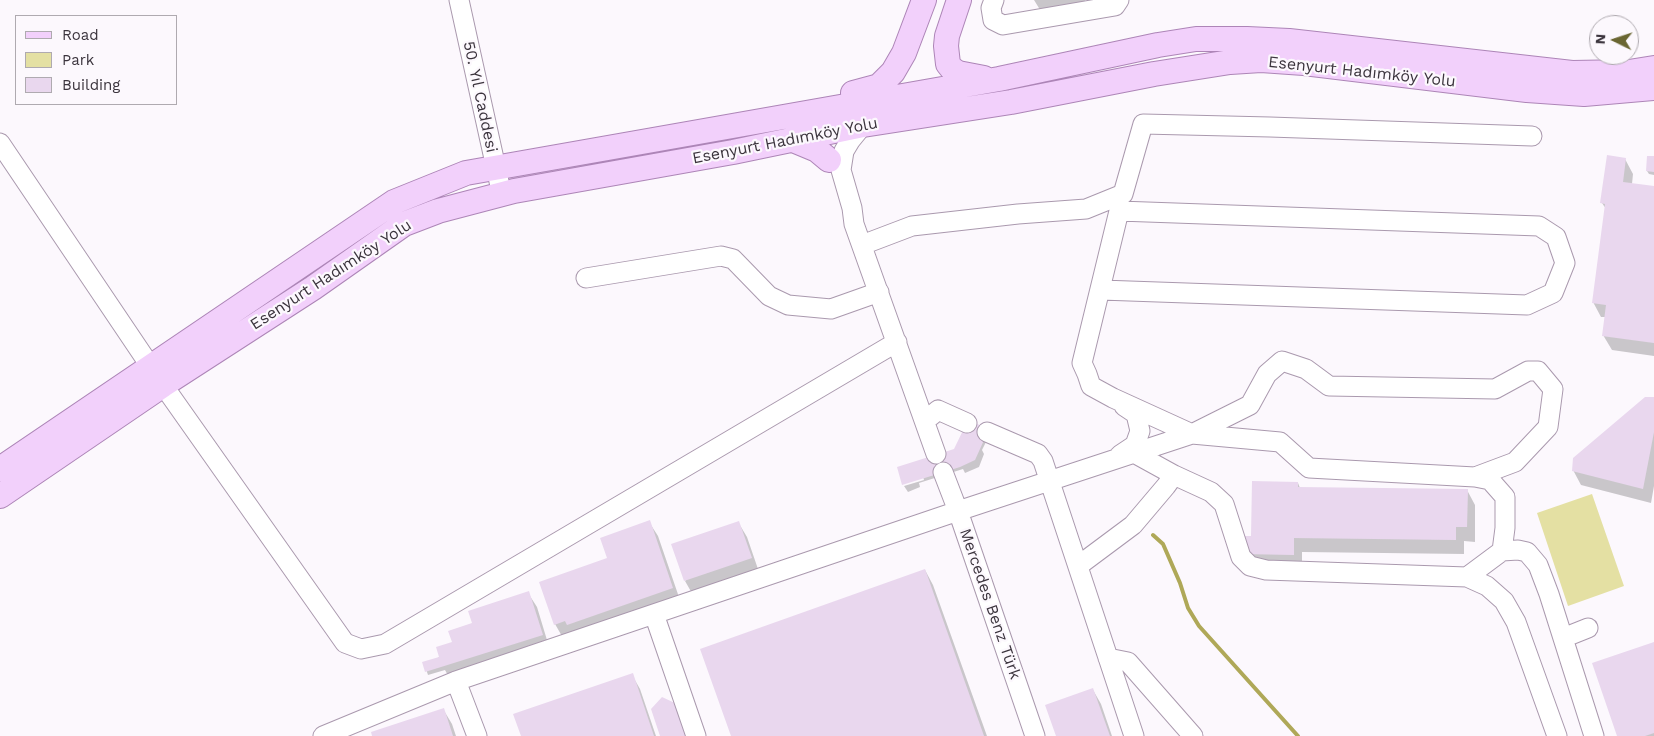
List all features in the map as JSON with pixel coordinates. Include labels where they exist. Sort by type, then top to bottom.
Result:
[{"type":"main road","points":[[804,114],[829,99],[873,88],[887,80],[894,72],[904,53],[924,0]]},
{"type":"main road","points":[[959,0],[947,36],[948,64],[952,70],[963,75],[998,79]]},
{"type":"main road","name":"Esenyurt Hadımköy Yolu","points":[[0,496],[157,375],[394,202],[466,173],[998,79],[1158,45],[1196,39],[1289,42],[1572,73],[1629,72],[1654,68]]},
{"type":"main road","name":"Esenyurt Hadımköy Yolu","points":[[0,469],[157,375],[313,288],[404,224],[438,211],[502,194],[793,140],[863,125],[1011,102],[1154,74],[1230,62],[1261,60],[1304,63],[1518,89],[1584,94],[1654,88]]},
{"type":"main road","points":[[793,140],[818,150],[829,160]]},
{"type":"street","name":"50. Yıl Caddesi","points":[[459,0],[502,194]]},
{"type":"street","points":[[994,0],[991,8],[994,20],[1003,25],[1115,6],[1119,0]]},
{"type":"street","points":[[837,108],[830,132],[829,160],[847,215],[854,224]]},
{"type":"street","points":[[862,245],[912,226],[1018,214],[1086,209],[1123,194],[1144,124],[1532,136]]},
{"type":"street","points":[[863,125],[850,140],[844,151],[841,170],[852,208],[854,224],[936,454]]},
{"type":"street","points":[[0,143],[157,375],[345,644],[361,649],[385,644],[897,342]]},
{"type":"street","points":[[1101,290],[1527,305],[1553,293],[1565,263],[1556,237],[1539,226],[1119,211],[1082,363],[1091,386],[1113,398],[1192,434],[1280,442],[1309,468],[1475,477],[1490,480],[1506,497],[1502,551]]},
{"type":"street","points":[[586,278],[721,256],[733,259],[769,296],[788,305],[832,309],[879,292]]},
{"type":"street","points":[[323,736],[456,681],[1192,434],[1250,405],[1267,374],[1282,361],[1306,369],[1329,386],[1495,389],[1528,371],[1538,372],[1553,389],[1548,427],[1515,462],[1475,477]]},
{"type":"street","points":[[1113,398],[1136,414],[1140,431],[1135,445],[1113,460]]},
{"type":"street","points":[[924,418],[931,416],[938,410],[967,423]]},
{"type":"street","points":[[987,432],[1038,454],[1043,461],[1134,736]]},
{"type":"street","points":[[1134,454],[1211,492],[1224,504],[1241,557],[1250,566],[1266,570],[1467,577],[1487,586],[1504,601],[1516,622],[1557,736]]},
{"type":"street","name":"Mercedes Benz Türk","points":[[943,472],[1035,736]]},
{"type":"street","points":[[1078,566],[1133,525],[1174,474]]},
{"type":"street","points":[[1467,577],[1502,551],[1518,550],[1527,552],[1538,565],[1594,736]]},
{"type":"street","points":[[654,614],[696,736]]},
{"type":"street","points":[[1563,638],[1588,628]]},
{"type":"street","points":[[1108,658],[1128,662],[1193,736]]},
{"type":"street","points":[[456,681],[477,736]]},
{"type":"green space","points":[[1592,494],[1624,586],[1568,606],[1537,513]]},
{"type":"building","points":[[1607,155],[1626,158],[1623,182],[1654,186],[1654,343],[1602,336],[1606,305],[1592,303],[1605,204],[1600,203]]},
{"type":"building","points":[[1647,156],[1654,156],[1654,172],[1646,171]]},
{"type":"building","points":[[1645,397],[1654,397],[1654,432],[1643,489],[1572,471],[1573,458]]},
{"type":"building","points":[[968,420],[989,429],[975,460],[960,467],[902,485],[897,467],[954,449]]},
{"type":"building","points":[[1252,481],[1298,482],[1298,487],[1468,489],[1467,527],[1456,527],[1456,540],[1294,538],[1294,555],[1242,554],[1242,536],[1251,536]]},
{"type":"building","points":[[650,520],[673,588],[567,625],[565,621],[554,625],[539,582],[607,558],[600,538]]},
{"type":"building","points":[[739,521],[752,558],[684,581],[671,544]]},
{"type":"building","points":[[925,569],[984,736],[731,736],[700,649]]},
{"type":"building","points":[[529,591],[543,635],[425,672],[422,662],[439,657],[436,647],[452,642],[448,631],[472,623],[468,611]]},
{"type":"building","points":[[1654,642],[1654,733],[1645,736],[1617,736],[1592,663]]},
{"type":"building","points":[[633,673],[654,736],[521,736],[513,714]]},
{"type":"building","points":[[1093,688],[1110,736],[1056,736],[1045,705]]},
{"type":"building","points":[[662,697],[677,704],[688,736],[660,736],[651,709]]},
{"type":"building","points":[[444,708],[453,736],[372,736],[371,732]]},
{"type":"waterway","points":[[1153,535],[1163,544],[1180,583],[1188,608],[1199,626],[1298,736]]}]
